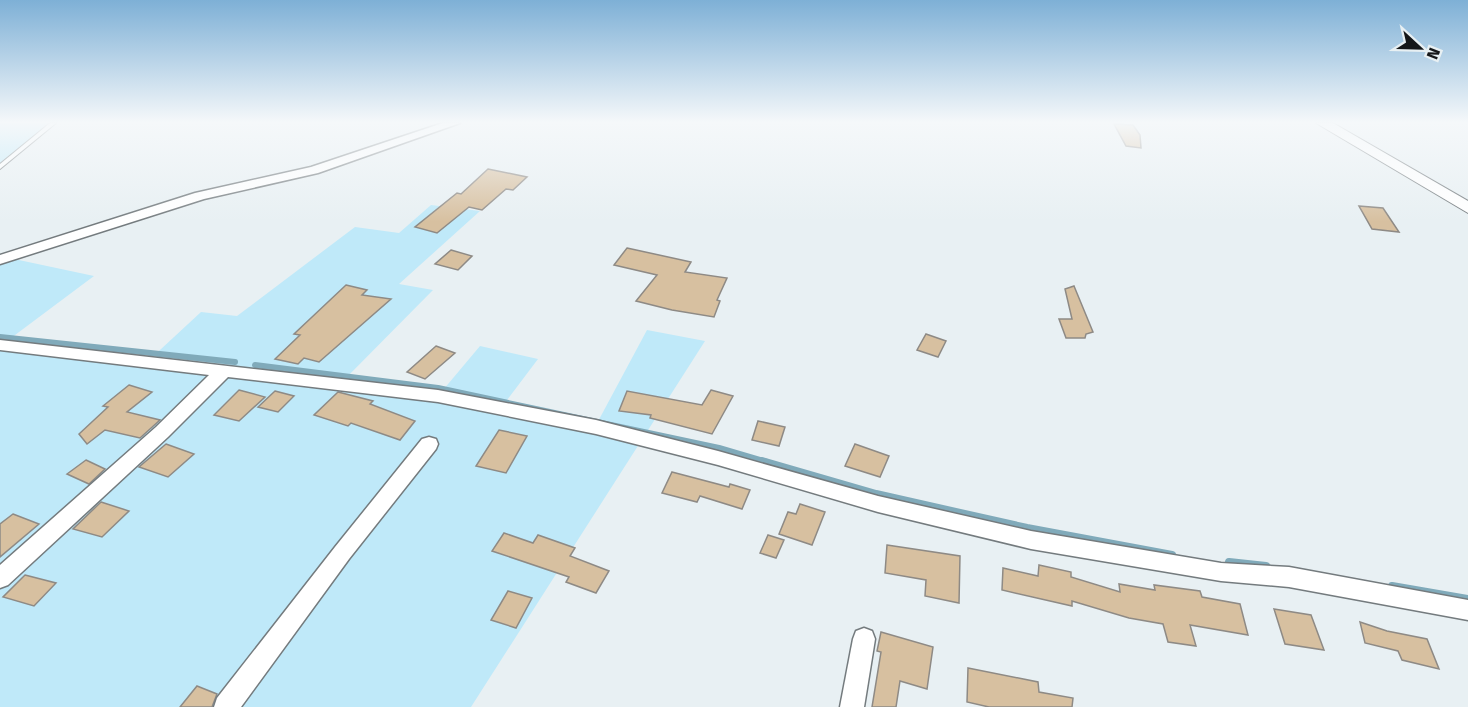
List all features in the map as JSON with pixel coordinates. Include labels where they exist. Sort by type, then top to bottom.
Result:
[{"type":"street","points":[[0,260],[200,196],[314,170],[356,156]]},
{"type":"street","points":[[1379,156],[1468,208]]},
{"type":"street","points":[[0,345],[438,396],[596,428],[718,458],[878,504],[1031,540],[1221,572],[1289,577],[1468,610]]},
{"type":"street","points":[[0,578],[162,432],[225,370]]},
{"type":"street","points":[[226,707],[342,553],[429,444]]},
{"type":"street","points":[[852,707],[864,639]]},
{"type":"lane","points":[[0,167],[13,156]]},
{"type":"shaded area","points":[[0,156],[13,156],[0,167]]},
{"type":"shaded area","points":[[431,205],[480,211],[399,284],[433,290],[341,383],[438,396],[480,346],[538,359],[501,408],[595,427],[647,330],[705,341],[471,707],[0,707],[0,256],[94,276],[3,344],[147,362],[201,312],[237,316],[355,227],[399,233]]},
{"type":"building","points":[[488,169],[527,177],[513,190],[506,189],[482,210],[469,207],[437,233],[415,227],[457,193],[461,194]]},
{"type":"building","points":[[1359,206],[1383,208],[1399,232],[1372,229]]},
{"type":"building","points":[[627,248],[691,262],[685,272],[727,278],[717,300],[720,301],[714,317],[636,301],[657,275],[614,265]]},
{"type":"building","points":[[451,250],[472,256],[458,270],[435,264]]},
{"type":"building","points":[[346,285],[367,290],[362,295],[391,299],[319,362],[304,358],[298,364],[275,359],[300,335],[294,334]]},
{"type":"building","points":[[1074,286],[1093,332],[1086,334],[1085,338],[1066,338],[1059,319],[1072,319],[1065,289]]},
{"type":"building","points":[[926,334],[946,341],[938,357],[917,350]]},
{"type":"building","points":[[436,346],[455,353],[425,379],[407,372]]},
{"type":"building","points":[[129,385],[152,392],[127,412],[160,420],[140,438],[105,430],[87,444],[79,434],[108,407],[103,406]]},
{"type":"building","points":[[239,390],[265,397],[239,421],[214,415]]},
{"type":"building","points":[[711,390],[733,396],[712,434],[650,418],[651,415],[619,411],[627,391],[702,405]]},
{"type":"building","points":[[275,391],[294,396],[278,412],[258,407]]},
{"type":"building","points":[[338,392],[373,401],[370,404],[415,421],[400,440],[351,423],[348,426],[314,415]]},
{"type":"building","points":[[758,421],[785,427],[779,446],[752,440]]},
{"type":"building","points":[[499,430],[527,436],[506,473],[476,466]]},
{"type":"building","points":[[166,444],[194,454],[168,477],[139,467]]},
{"type":"building","points":[[855,444],[889,456],[880,477],[845,466]]},
{"type":"building","points":[[86,460],[105,469],[89,484],[67,474]]},
{"type":"building","points":[[672,472],[750,490],[742,509],[700,496],[697,502],[662,493]]},
{"type":"building","points":[[101,502],[129,511],[102,537],[73,529]]},
{"type":"building","points":[[800,504],[825,512],[812,545],[779,534],[788,512],[796,514]]},
{"type":"building","points":[[13,514],[39,524],[0,557],[0,524]]},
{"type":"building","points":[[504,533],[533,543],[538,535],[575,548],[570,556],[609,571],[596,593],[566,582],[569,577],[492,551]]},
{"type":"building","points":[[768,535],[784,540],[776,558],[760,553]]},
{"type":"building","points":[[887,545],[960,556],[959,603],[925,596],[926,580],[885,573]]},
{"type":"building","points":[[1039,565],[1071,572],[1071,577],[1120,592],[1119,584],[1155,590],[1154,585],[1200,591],[1202,597],[1240,604],[1248,635],[1190,625],[1196,646],[1168,642],[1163,624],[1129,618],[1072,601],[1072,606],[1002,590],[1003,568],[1038,576]]},
{"type":"building","points":[[25,575],[56,583],[34,606],[3,597]]},
{"type":"building","points":[[508,591],[532,598],[516,628],[491,620]]},
{"type":"building","points":[[1274,609],[1311,615],[1324,650],[1285,644]]},
{"type":"building","points":[[1360,622],[1387,631],[1427,639],[1439,669],[1402,660],[1398,651],[1365,643]]},
{"type":"building","points":[[881,632],[933,647],[927,689],[900,681],[896,707],[872,707],[881,652],[877,651]]},
{"type":"building","points":[[968,668],[1038,682],[1039,692],[1073,698],[1072,707],[989,707],[967,702]]},
{"type":"building","points":[[197,686],[217,694],[212,707],[180,707]]},
{"type":"waterway","points":[[0,337],[235,362]]},
{"type":"waterway","points":[[255,365],[438,388],[719,448],[767,462]]},
{"type":"waterway","points":[[762,461],[876,494],[1027,528],[1172,555]]},
{"type":"waterway","points":[[1229,562],[1266,566]]},
{"type":"waterway","points":[[1392,586],[1468,599]]}]
